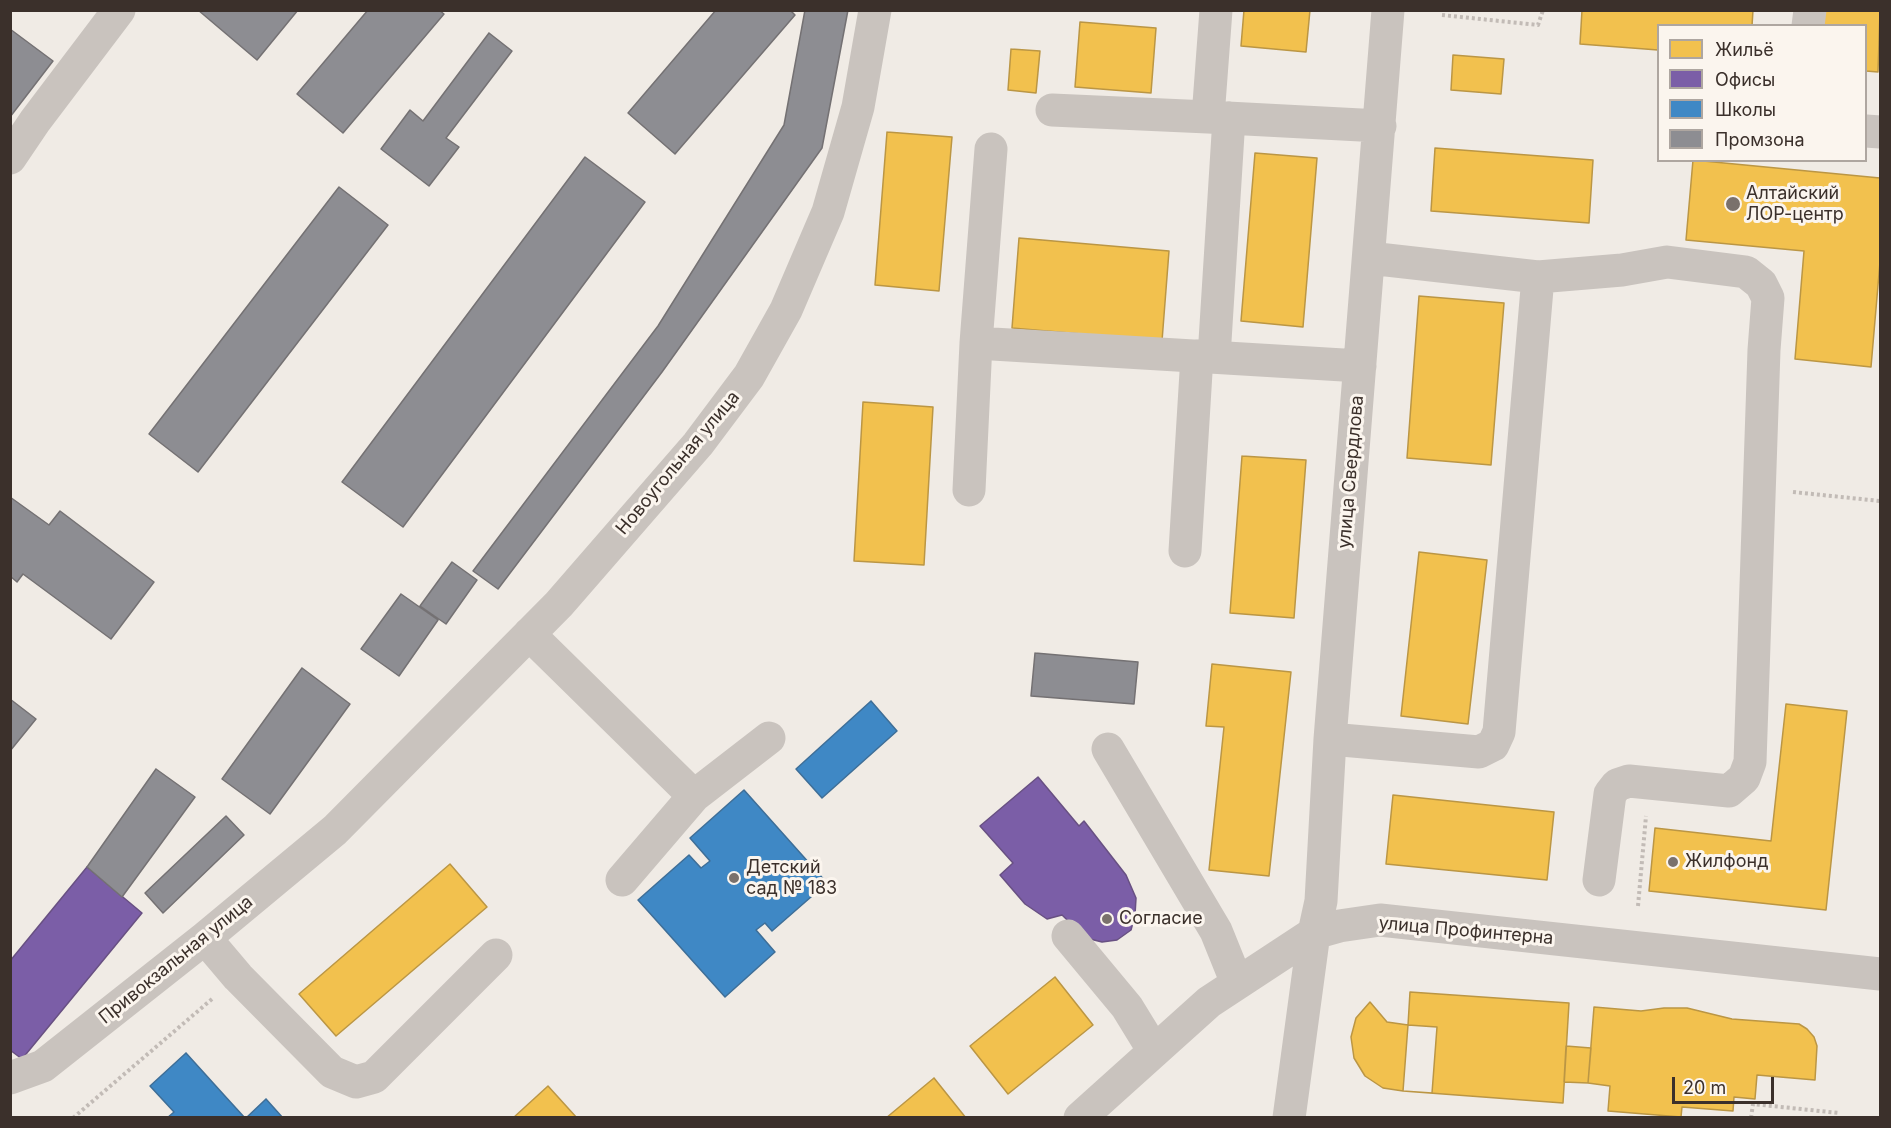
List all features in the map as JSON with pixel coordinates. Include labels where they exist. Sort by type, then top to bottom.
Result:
[{"type":"street","points":[[10,158],[119,10]]},
{"type":"street","name":"Новоугольная улица","points":[[335,830],[559,604],[698,444],[749,376],[786,310],[828,212],[858,107],[875,10]]},
{"type":"street","points":[[1185,551],[1206,357],[1219,118],[1216,10]]},
{"type":"street","name":"улица Свердлова","points":[[1289,1118],[1314,933],[1321,902],[1330,739],[1388,10]]},
{"type":"street","points":[[1052,110],[1380,126]]},
{"type":"street","points":[[969,490],[976,343],[991,148]]},
{"type":"street","points":[[1369,258],[1538,277],[1622,270],[1667,262],[1746,272],[1761,284],[1768,298],[1764,351],[1750,762],[1744,778],[1729,791],[1629,781],[1617,785],[1610,794],[1599,880]]},
{"type":"street","points":[[1330,739],[1479,752],[1493,745],[1499,732],[1538,277]]},
{"type":"street","points":[[976,343],[1360,366]]},
{"type":"street","points":[[528,634],[694,796]]},
{"type":"street","points":[[622,880],[694,796],[769,738]]},
{"type":"street","points":[[1108,748],[1216,931],[1237,983]]},
{"type":"street","name":"Привокзальная улица","points":[[10,1078],[43,1066],[205,938],[335,830]]},
{"type":"street","name":"улица Профинтерна","points":[[1080,1118],[1209,1002],[1314,933],[1339,926],[1380,920],[1881,974]]},
{"type":"street","points":[[1068,936],[1127,1007],[1154,1051]]},
{"type":"street","points":[[205,938],[238,977],[332,1072],[356,1082],[374,1077],[496,955]]},
{"type":"street","points":[[10,1095],[43,1066]]},
{"type":"path","points":[[1442,15],[1538,25],[1543,10]]},
{"type":"path","points":[[1759,489],[1881,501]]},
{"type":"path","points":[[1638,906],[1648,783]]},
{"type":"path","points":[[73,1118],[238,977]]},
{"type":"path","points":[[1751,1118],[1753,1104],[1839,1113]]},
{"type":"building: Жильё","points":[[1244,10],[1310,10],[1306,52],[1241,46]]},
{"type":"building: Жильё","points":[[1582,10],[1753,10],[1752,24],[1657,24],[1657,50],[1580,44]]},
{"type":"building: Жильё","points":[[1822,10],[1880,10],[1878,72],[1867,71],[1867,24],[1820,24]]},
{"type":"building: Жильё","points":[[1080,22],[1156,28],[1151,93],[1075,87]]},
{"type":"building: Жильё","points":[[1011,49],[1040,51],[1036,93],[1008,90]]},
{"type":"building: Жильё","points":[[1453,55],[1504,59],[1501,94],[1451,90]]},
{"type":"building: Жильё","points":[[887,132],[952,137],[939,291],[875,285]]},
{"type":"building: Жильё","points":[[1435,148],[1593,160],[1589,223],[1431,211]]},
{"type":"building: Жильё","points":[[1255,153],[1317,158],[1303,327],[1241,321]]},
{"type":"building: Жильё","points":[[1693,162],[1880,178],[1880,262],[1871,367],[1795,359],[1804,251],[1686,240]]},
{"type":"building: Жильё","points":[[1019,238],[1169,251],[1162,341],[1012,328]]},
{"type":"building: Жильё","points":[[1419,296],[1504,303],[1491,465],[1407,458]]},
{"type":"building: Жильё","points":[[863,402],[933,407],[924,565],[854,561]]},
{"type":"building: Жильё","points":[[1242,456],[1306,460],[1294,618],[1230,613]]},
{"type":"building: Жильё","points":[[1419,552],[1487,560],[1468,724],[1401,716]]},
{"type":"building: Жильё","points":[[1212,664],[1291,672],[1269,876],[1209,870],[1224,727],[1206,726]]},
{"type":"building: Жильё","points":[[1786,704],[1847,711],[1826,910],[1649,891],[1655,828],[1771,841]]},
{"type":"building: Жильё","points":[[1393,795],[1554,812],[1547,880],[1386,864]]},
{"type":"building: Жильё","points":[[450,864],[487,907],[336,1036],[299,994]]},
{"type":"building: Жильё","points":[[1055,977],[1093,1025],[1008,1094],[970,1046]]},
{"type":"building: Жильё","points":[[1410,992],[1569,1003],[1563,1103],[1403,1091],[1383,1088],[1365,1076],[1354,1058],[1351,1037],[1356,1018],[1370,1002],[1387,1022],[1408,1025]]},
{"type":"building: Жильё","points":[[1594,1007],[1641,1011],[1687,1008],[1732,1019],[1799,1024],[1814,1037],[1817,1046],[1815,1080],[1757,1075],[1755,1099],[1734,1097],[1733,1111],[1682,1107],[1681,1117],[1608,1111],[1610,1086],[1588,1083]]},
{"type":"building: Жильё","points":[[1408,1025],[1437,1027],[1432,1093],[1403,1091]]},
{"type":"building: Жильё","points":[[1566,1046],[1591,1048],[1588,1083],[1564,1082]]},
{"type":"building: Жильё","points":[[934,1078],[966,1118],[886,1118]]},
{"type":"building: Жильё","points":[[548,1086],[577,1118],[513,1118]]},
{"type":"building: Офисы","points":[[1038,777],[1079,826],[1084,821],[1126,875],[1136,898],[1135,915],[1131,930],[1117,940],[1102,942],[1086,938],[1062,915],[1047,919],[1025,904],[1000,875],[1013,863],[980,826]]},
{"type":"building: Офисы","points":[[87,867],[142,913],[22,1059],[10,1050],[10,961]]},
{"type":"building: Школы","points":[[871,701],[897,731],[822,798],[796,769]]},
{"type":"building: Школы","points":[[744,790],[827,883],[772,931],[765,923],[756,930],[775,952],[725,997],[638,900],[689,855],[701,868],[710,861],[690,838]]},
{"type":"building: Школы","points":[[186,1053],[245,1118],[167,1118],[174,1112],[150,1086]]},
{"type":"building: Школы","points":[[266,1099],[283,1118],[246,1118]]},
{"type":"building: Промзона","points":[[198,10],[298,10],[257,60]]},
{"type":"building: Промзона","points":[[368,10],[439,10],[444,14],[343,133],[297,94]]},
{"type":"building: Промзона","points":[[716,10],[790,10],[795,15],[675,154],[628,113]]},
{"type":"building: Промзона","points":[[805,10],[848,10],[822,148],[662,372],[498,589],[473,571],[658,326],[784,125]]},
{"type":"building: Промзона","points":[[10,29],[53,61],[10,117]]},
{"type":"building: Промзона","points":[[489,33],[512,51],[446,138],[459,147],[429,186],[381,149],[410,110],[423,121]]},
{"type":"building: Промзона","points":[[585,157],[645,202],[403,527],[342,482]]},
{"type":"building: Промзона","points":[[339,187],[388,225],[198,472],[149,434]]},
{"type":"building: Промзона","points":[[10,497],[49,525],[60,511],[154,582],[111,639],[23,574],[17,582],[10,576]]},
{"type":"building: Промзона","points":[[452,562],[477,580],[446,624],[420,606]]},
{"type":"building: Промзона","points":[[401,594],[438,620],[399,676],[361,649]]},
{"type":"building: Промзона","points":[[1035,653],[1138,662],[1134,704],[1031,696]]},
{"type":"building: Промзона","points":[[302,668],[350,704],[270,814],[222,779]]},
{"type":"building: Промзона","points":[[10,699],[36,719],[10,751]]},
{"type":"building: Промзона","points":[[156,769],[195,797],[122,897],[87,867]]},
{"type":"building: Промзона","points":[[226,816],[244,835],[163,913],[145,893]]},
{"type":"place","name":"Алтайский ЛОР-центр","points":[[1733,204]]},
{"type":"place","name":"Жилфонд","points":[[1673,862]]},
{"type":"place","name":"Детский сад № 183","points":[[734,878]]},
{"type":"place","name":"Согласие","points":[[1107,919]]}]
